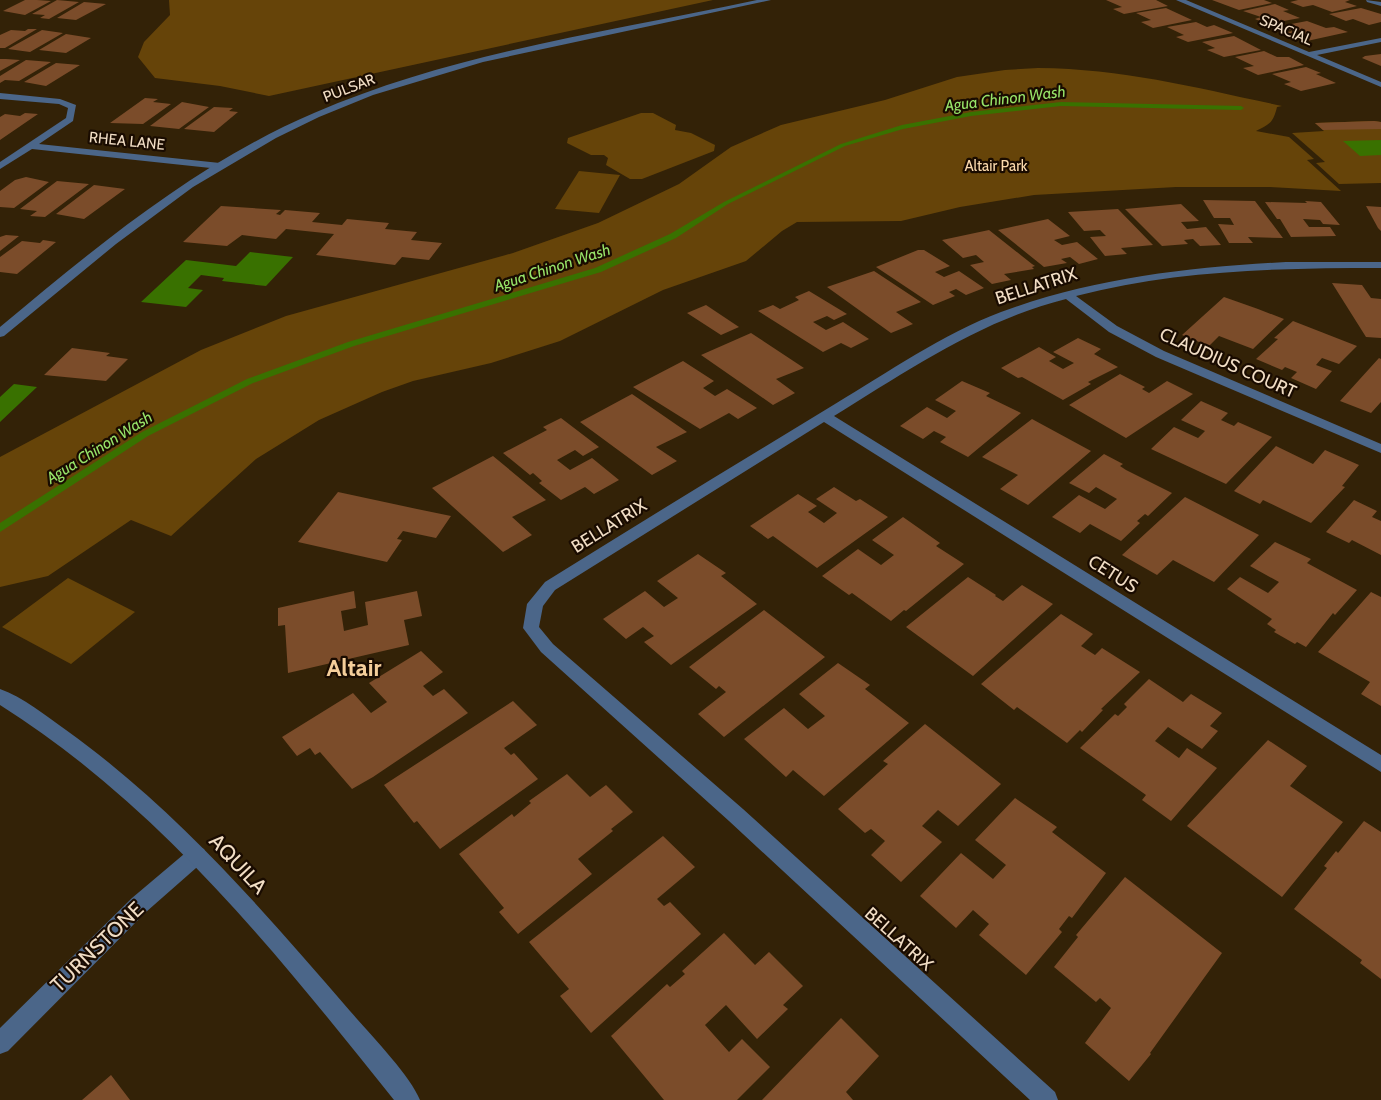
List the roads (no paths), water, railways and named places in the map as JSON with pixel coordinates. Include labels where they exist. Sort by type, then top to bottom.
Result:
[{"type":"street","name":"PULSAR","points":[[0,333],[133,224],[256,144],[317,115],[384,88],[453,69],[564,42],[767,0]]},
{"type":"street","name":"SPACIAL","points":[[1180,0],[1381,85]]},
{"type":"street","points":[[1370,0],[1381,4]]},
{"type":"street","points":[[1310,54],[1381,40]]},
{"type":"street","points":[[0,96],[60,102],[73,107],[70,119],[0,166]]},
{"type":"street","name":"RHEA LANE","points":[[30,146],[220,166]]},
{"type":"street","name":"BELLATRIX","points":[[1047,1100],[804,879],[671,754],[547,648],[531,628],[535,604],[550,586],[824,416],[932,351],[1005,314],[1068,295],[1138,278],[1220,268],[1306,264],[1381,265]]},
{"type":"street","name":"CLAUDIUS COURT","points":[[1068,295],[1113,328],[1160,354],[1381,449]]},
{"type":"street","name":"CETUS","points":[[824,416],[1381,764]]},
{"type":"street","name":"AQUILA","points":[[0,696],[32,714],[125,785],[197,855],[251,912],[365,1044],[409,1100]]},
{"type":"street","name":"TURNSTONE","points":[[0,1043],[139,905],[197,855]]},
{"type":"waterway","name":"Agua Chinon Wash","points":[[0,528],[145,434],[250,381],[351,344],[598,270],[673,236],[726,203],[843,145],[902,127],[971,114],[1061,104],[1241,108]]},
{"type":"district","name":"Altair","points":[[354,668]]},
{"type":"park label","name":"Altair Park","points":[[996,166]]}]
